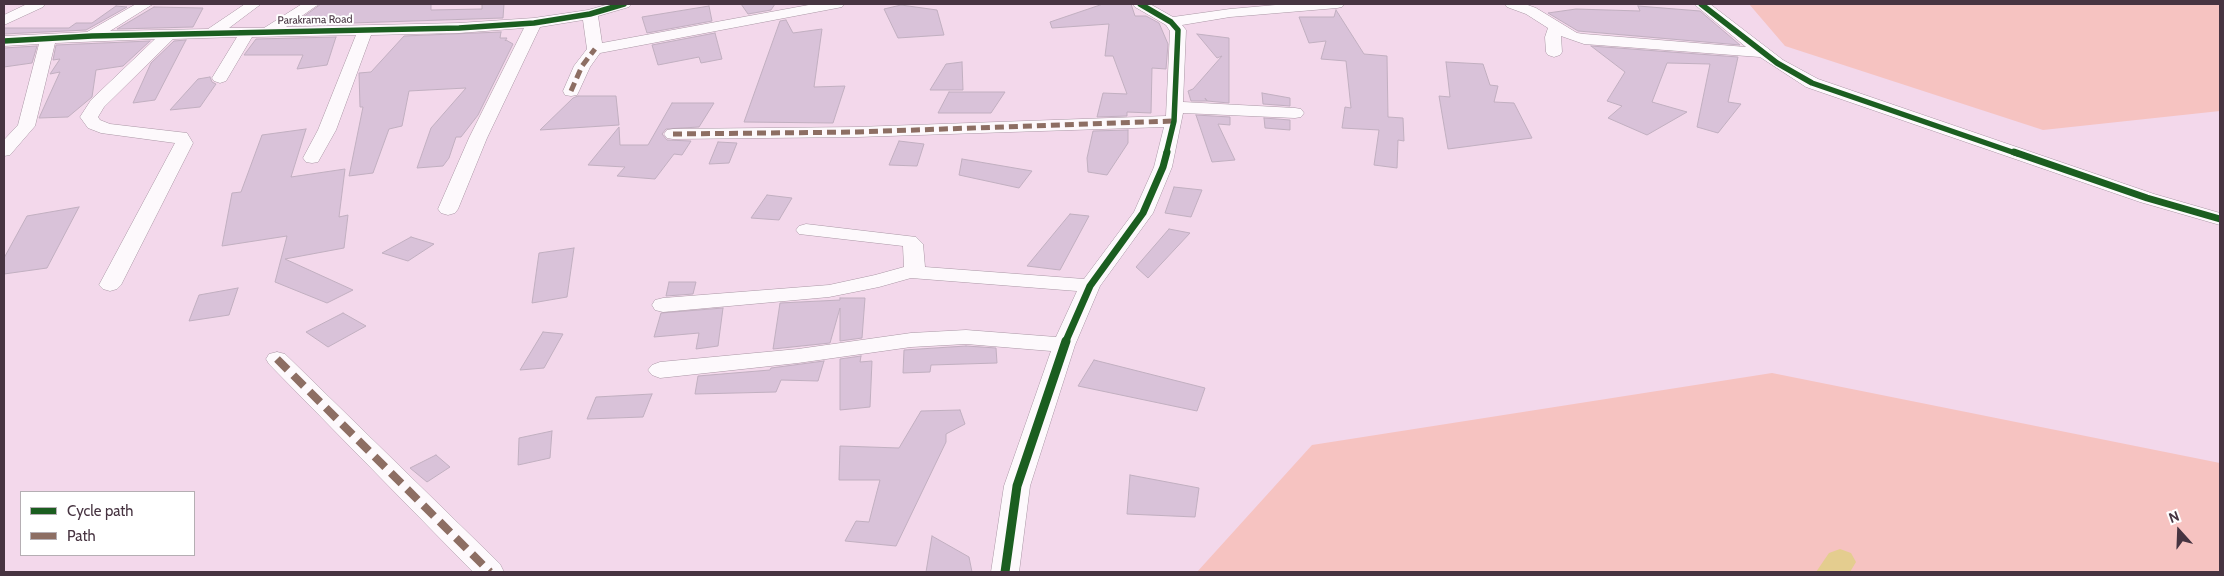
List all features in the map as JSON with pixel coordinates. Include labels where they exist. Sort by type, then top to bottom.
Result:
[{"type":"street","points":[[4,22],[38,4]]},
{"type":"street","points":[[92,36],[146,4]]},
{"type":"street","points":[[212,33],[254,4]]},
{"type":"street","points":[[266,33],[312,4]]},
{"type":"street","name":"Parakrama Road","points":[[4,41],[92,36],[459,28],[534,23],[590,14],[624,4]]},
{"type":"street","points":[[571,91],[582,66],[595,49],[837,4]]},
{"type":"street","points":[[1005,572],[1017,486],[1064,345],[1090,286],[1143,213],[1163,168],[1174,114],[1178,30],[1171,22],[1140,4]]},
{"type":"street","points":[[1171,22],[1230,13],[1337,4]]},
{"type":"street","points":[[1512,4],[1531,10],[1572,36],[1605,42],[1710,47],[1764,53]]},
{"type":"street","points":[[1701,4],[1792,73],[1812,83],[2147,198],[2220,218]]},
{"type":"street","points":[[590,14],[595,49]]},
{"type":"street","points":[[448,209],[478,138],[534,23]]},
{"type":"street","points":[[1554,52],[1553,36],[1556,26]]},
{"type":"street","points":[[312,158],[327,130],[365,30]]},
{"type":"street","points":[[220,78],[247,33]]},
{"type":"street","points":[[110,285],[184,143],[181,137],[107,129],[94,124],[90,117],[97,104],[169,34]]},
{"type":"street","points":[[4,151],[26,126],[48,38]]},
{"type":"street","points":[[673,134],[857,132],[1174,114],[1294,113]]},
{"type":"street","points":[[806,230],[909,241],[913,244],[915,253],[915,270]]},
{"type":"street","points":[[915,270],[917,273],[931,275],[1090,286]]},
{"type":"street","points":[[663,305],[829,291],[880,281],[915,270]]},
{"type":"street","points":[[660,370],[798,356],[911,340],[966,337],[1064,345]]},
{"type":"street","points":[[277,359],[490,572]]},
{"type":"shaded area","points":[[1749,4],[2220,4],[2220,111],[2043,130],[1785,46]]},
{"type":"shaded area","points":[[1772,373],[2220,463],[2220,572],[1197,572],[1312,445]]},
{"type":"building","points":[[321,4],[431,4],[431,10],[482,9],[482,4],[504,4],[503,18],[292,25]]},
{"type":"building","points":[[741,4],[775,4],[771,10],[748,14]]},
{"type":"building","points":[[1103,4],[1131,4],[1135,16],[1146,16],[1159,23],[1168,44],[1166,69],[1152,68],[1151,113],[1127,112],[1127,116],[1097,117],[1103,93],[1127,94],[1113,56],[1105,56],[1109,24],[1052,28],[1050,22]]},
{"type":"building","points":[[901,5],[937,10],[944,35],[898,38],[884,9]]},
{"type":"building","points":[[116,6],[127,7],[86,30],[4,34],[4,28],[69,28],[76,23],[92,23]]},
{"type":"building","points":[[709,6],[712,21],[647,33],[642,17]]},
{"type":"building","points":[[1638,6],[1700,11],[1740,45],[1578,31],[1548,13],[1576,9],[1640,11]]},
{"type":"building","points":[[154,7],[203,8],[193,27],[117,29]]},
{"type":"building","points":[[1336,10],[1364,54],[1387,56],[1388,117],[1403,118],[1404,141],[1398,140],[1397,168],[1374,165],[1379,130],[1342,128],[1345,107],[1351,108],[1346,61],[1321,59],[1326,41],[1309,43],[1299,17],[1334,17]]},
{"type":"building","points":[[786,20],[793,33],[822,29],[814,87],[845,86],[833,123],[744,122],[780,21]]},
{"type":"building","points":[[501,32],[500,38],[507,38],[505,41],[513,44],[478,115],[461,137],[456,137],[449,158],[443,166],[417,168],[431,128],[466,88],[409,91],[402,126],[389,129],[373,173],[349,176],[363,107],[360,107],[359,73],[371,72],[404,36]]},
{"type":"building","points":[[715,33],[722,59],[701,63],[699,57],[658,65],[652,45]]},
{"type":"building","points":[[1197,34],[1229,38],[1229,103],[1191,101],[1188,91],[1193,89],[1222,56],[1217,58]]},
{"type":"building","points":[[336,37],[327,65],[297,69],[303,55],[244,55],[256,39]]},
{"type":"building","points":[[186,40],[155,100],[133,103],[151,63],[174,41]]},
{"type":"building","points":[[150,41],[123,66],[96,70],[92,97],[68,117],[39,118],[60,72],[50,74],[60,59],[53,60],[56,45]]},
{"type":"building","points":[[37,46],[32,63],[4,67],[4,48]]},
{"type":"building","points":[[1591,46],[1738,57],[1728,102],[1741,104],[1718,133],[1697,127],[1710,64],[1667,63],[1652,102],[1687,112],[1647,135],[1608,118],[1622,106],[1607,101],[1625,72]]},
{"type":"building","points":[[962,62],[963,90],[930,90],[946,64]]},
{"type":"building","points":[[1446,62],[1483,64],[1490,85],[1498,86],[1494,102],[1514,103],[1532,138],[1448,149],[1439,96],[1450,97]]},
{"type":"building","points":[[210,77],[212,82],[216,84],[200,107],[170,110],[198,79]]},
{"type":"building","points":[[949,92],[1005,92],[991,113],[938,113]]},
{"type":"building","points":[[1262,93],[1290,98],[1290,106],[1263,104]]},
{"type":"building","points":[[578,96],[616,96],[619,125],[540,130],[573,98]]},
{"type":"building","points":[[672,103],[714,103],[699,127],[666,129],[662,134],[667,140],[691,141],[682,155],[674,154],[655,179],[617,176],[625,167],[588,165],[619,127],[620,145],[648,145]]},
{"type":"building","points":[[1196,115],[1230,117],[1230,125],[1218,124],[1235,160],[1212,162]]},
{"type":"building","points":[[1264,118],[1290,120],[1290,130],[1265,128]]},
{"type":"building","points":[[306,129],[291,177],[345,169],[339,217],[348,215],[344,248],[285,259],[353,290],[327,303],[275,282],[287,236],[222,246],[232,193],[241,192],[262,135]]},
{"type":"building","points":[[1128,130],[1128,143],[1107,175],[1088,172],[1087,158],[1093,131]]},
{"type":"building","points":[[899,141],[924,144],[917,166],[889,165]]},
{"type":"building","points":[[718,142],[737,143],[729,163],[709,164]]},
{"type":"building","points":[[962,159],[1032,171],[1019,188],[959,175]]},
{"type":"building","points":[[1174,187],[1202,190],[1191,217],[1165,213]]},
{"type":"building","points":[[767,195],[792,198],[779,220],[751,218]]},
{"type":"building","points":[[79,207],[47,268],[4,274],[4,258],[27,216]]},
{"type":"building","points":[[1070,214],[1089,216],[1060,270],[1027,266]]},
{"type":"building","points":[[1169,229],[1190,233],[1148,278],[1136,267]]},
{"type":"building","points":[[411,237],[434,244],[408,261],[382,253]]},
{"type":"building","points":[[574,248],[567,297],[532,303],[539,253]]},
{"type":"building","points":[[669,282],[696,282],[693,294],[666,296]]},
{"type":"building","points":[[238,288],[229,315],[189,321],[199,295]]},
{"type":"building","points":[[840,298],[865,298],[862,338],[840,341],[840,308],[830,343],[773,349],[780,303],[840,300]]},
{"type":"building","points":[[723,308],[718,346],[696,349],[699,333],[654,337],[661,313]]},
{"type":"building","points":[[343,313],[366,326],[328,347],[306,332]]},
{"type":"building","points":[[543,332],[563,334],[544,368],[520,370]]},
{"type":"building","points":[[966,346],[996,348],[997,363],[931,365],[930,372],[903,373],[904,350]]},
{"type":"building","points":[[861,356],[860,362],[872,361],[870,407],[840,410],[840,359]]},
{"type":"building","points":[[1094,360],[1205,388],[1197,411],[1078,386]]},
{"type":"building","points":[[824,361],[818,381],[781,380],[776,392],[695,394],[698,376],[770,370],[771,368]]},
{"type":"building","points":[[652,394],[643,417],[587,419],[596,397]]},
{"type":"building","points":[[960,410],[965,424],[946,434],[946,442],[896,546],[845,541],[856,521],[869,522],[880,480],[839,480],[840,446],[899,448],[921,411]]},
{"type":"building","points":[[552,431],[550,458],[518,465],[519,438]]},
{"type":"building","points":[[436,455],[450,467],[427,482],[410,468]]},
{"type":"building","points":[[1130,475],[1199,488],[1195,517],[1127,514]]},
{"type":"building","points":[[932,536],[969,557],[972,572],[926,572]]},
{"type":"waterway","points":[[1832,572],[1840,562]]},
{"type":"marked path","points":[[571,91],[582,66],[595,49]]},
{"type":"marked path","points":[[673,134],[857,132],[1174,121]]},
{"type":"marked path","points":[[277,359],[490,572]]},
{"type":"cycle path","points":[[4,41],[92,36],[459,28],[534,23],[590,14],[624,4]]},
{"type":"cycle path","points":[[1005,572],[1017,486],[1064,345],[1090,286],[1143,213],[1163,167],[1174,121],[1178,30],[1171,22],[1140,4]]},
{"type":"cycle path","points":[[1701,4],[1777,63],[1812,83],[2147,198],[2220,219]]}]
